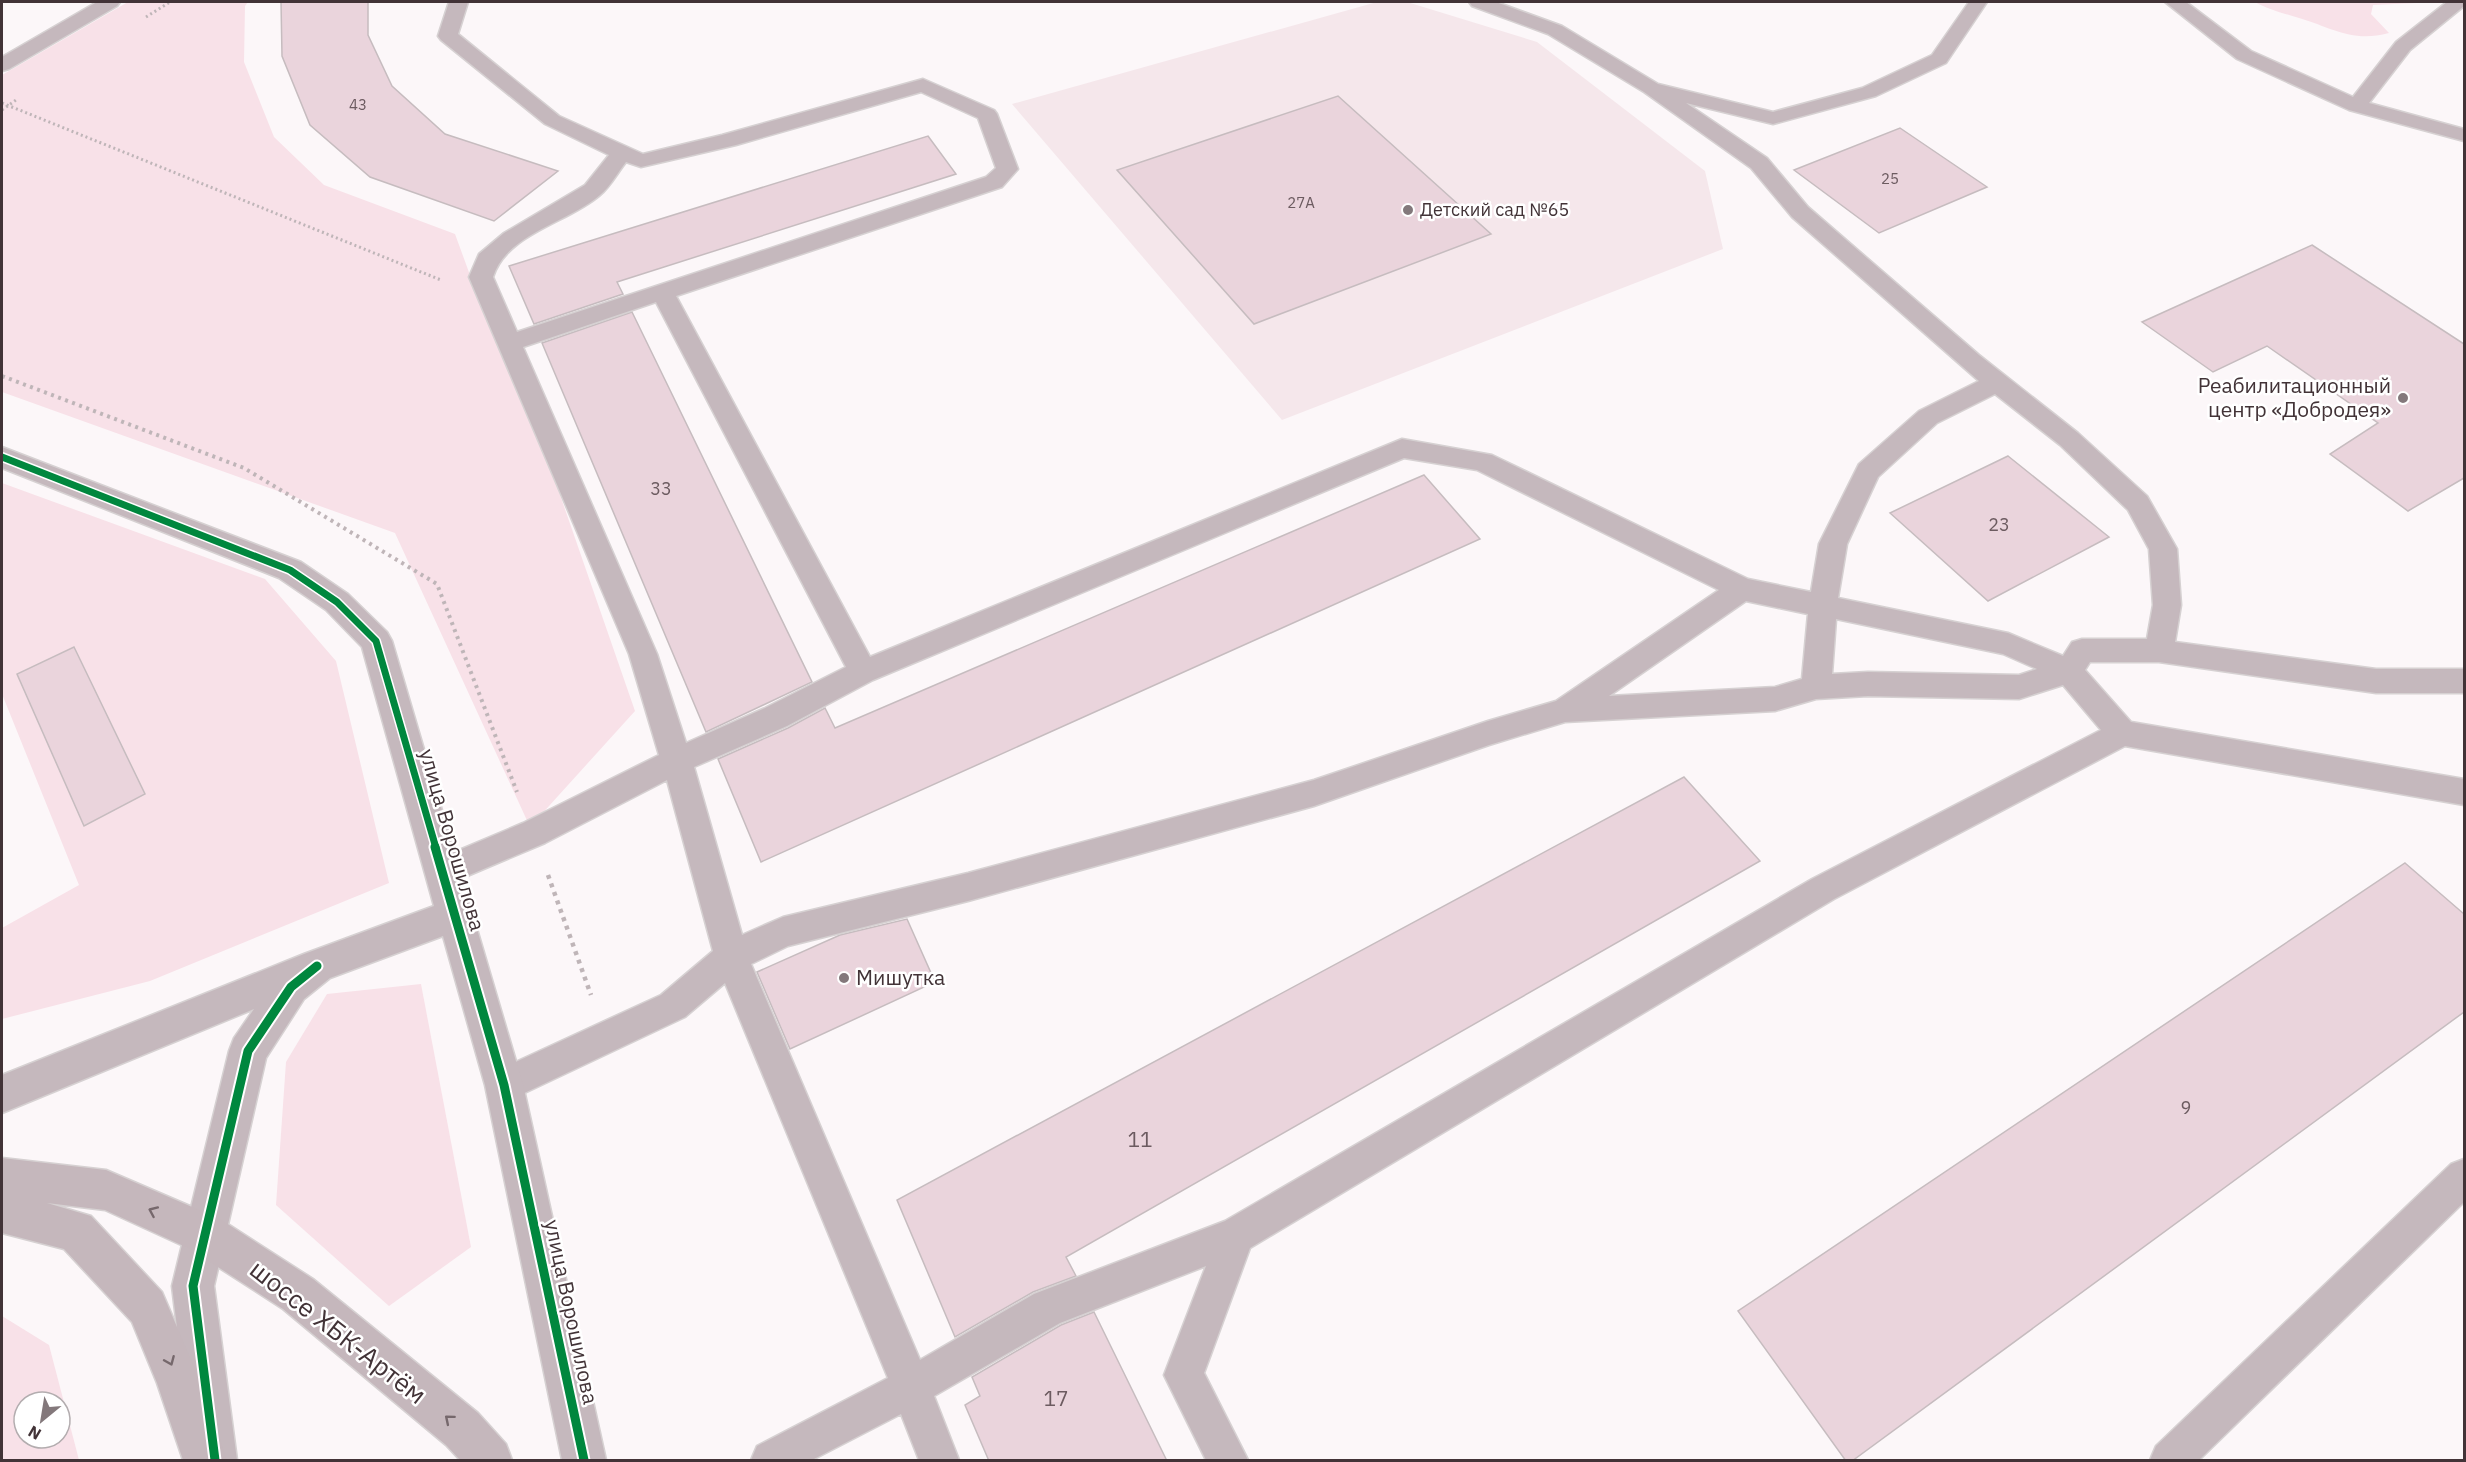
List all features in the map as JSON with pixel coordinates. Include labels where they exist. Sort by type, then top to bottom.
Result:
[{"type":"main road","name":"шоссе ХБК-Артём","points":[[2,1178],[106,1190],[205,1234],[298,1294],[462,1429],[490,1461]]},
{"type":"main road","points":[[2,1213],[76,1231],[147,1307],[179,1383],[205,1461]]},
{"type":"street","name":"улица Ворошилова","points":[[2,457],[290,570],[337,602],[376,641],[504,1085],[584,1461]]},
{"type":"street","name":"улица Ворошилова","points":[[2,1094],[317,966],[454,915]]},
{"type":"street","name":"улица Ворошилова","points":[[215,1461],[193,1286],[248,1051],[291,987],[317,966]]},
{"type":"lane","points":[[2,64],[110,2]]},
{"type":"lane","points":[[458,2],[448,36],[552,120],[641,161],[728,140],[923,85],[987,114],[1006,170],[994,182],[509,343]]},
{"type":"lane","points":[[1479,2],[1555,30],[1651,88],[1759,163],[1800,212],[1998,382],[2069,439],[2138,503],[2163,549],[2167,605],[2158,651]]},
{"type":"lane","points":[[1651,88],[1773,118],[1869,92],[1939,59],[1978,2]]},
{"type":"lane","points":[[2175,2],[2244,55],[2356,106],[2464,135]]},
{"type":"lane","points":[[2356,106],[2403,46],[2458,2]]},
{"type":"lane","points":[[617,150],[620,155],[593,190],[512,238],[487,259],[481,277],[643,654],[676,761],[731,957],[884,1318],[939,1461]]},
{"type":"lane","points":[[662,292],[863,672]]},
{"type":"lane","points":[[1816,687],[1822,606],[1833,544],[1868,471],[1928,417],[1998,382]]},
{"type":"lane","points":[[442,872],[534,833],[676,761],[776,717],[863,672],[1402,448],[1483,462],[1742,589],[2008,644],[2069,671],[2122,733]]},
{"type":"lane","points":[[1564,710],[1742,589]]},
{"type":"lane","points":[[504,1085],[673,1006],[731,957],[783,932],[968,887],[1314,792],[1488,733],[1564,710],[1775,699],[1816,687],[1869,684],[2019,687],[2069,671],[2082,650],[2158,651],[2376,681],[2464,681]]},
{"type":"lane","points":[[771,1461],[910,1388],[1048,1308],[1236,1235],[1823,889],[2122,733],[2464,792]]},
{"type":"lane","points":[[2170,1461],[2464,1177]]},
{"type":"lane","points":[[1228,1461],[1184,1375],[1236,1235]]},
{"type":"path","points":[[2,103],[438,280],[481,277]]},
{"type":"shaded area","points":[[128,2],[248,2],[245,6],[244,62],[274,137],[324,185],[455,234],[486,319],[558,489],[635,711],[530,827],[395,533],[2,392],[2,75]]},
{"type":"shaded area","name":"Детский сад №65","points":[[1377,2],[1407,2],[1537,42],[1705,171],[1723,249],[1282,420],[1012,104]]},
{"type":"shaded area","points":[[2255,2],[2439,2],[2373,5],[2371,14],[2389,33],[2364,36],[2343,33]]},
{"type":"shaded area","points":[[2,483],[265,579],[336,661],[389,883],[150,981],[2,1019],[2,928],[79,885],[2,694]]},
{"type":"shaded area","points":[[421,984],[471,1247],[389,1306],[276,1205],[286,1062],[327,994]]},
{"type":"shaded area","points":[[2,1316],[49,1345],[61,1390],[12,1390],[12,1450],[72,1450],[72,1433],[79,1460],[2,1460]]},
{"type":"building","points":[[281,2],[368,2],[368,35],[392,86],[445,134],[558,171],[494,221],[370,177],[310,125],[282,56]]},
{"type":"building","points":[[1338,96],[1491,234],[1254,324],[1117,170]]},
{"type":"building","points":[[1900,128],[1987,187],[1879,233],[1794,170]]},
{"type":"building","points":[[928,136],[956,174],[617,282],[623,294],[534,324],[509,266]]},
{"type":"building","name":"Реабилитационный центр «Добродея»","points":[[2312,245],[2464,344],[2464,478],[2408,511],[2330,454],[2378,423],[2267,346],[2213,372],[2142,322]]},
{"type":"building","points":[[632,312],[812,682],[706,732],[542,343]]},
{"type":"building","points":[[2008,456],[2109,537],[1988,601],[1890,513]]},
{"type":"building","points":[[1424,475],[1480,539],[761,862],[718,759],[788,728],[825,708],[835,728]]},
{"type":"building","points":[[74,647],[145,794],[84,826],[17,674]]},
{"type":"building","points":[[1684,777],[1760,861],[1066,1257],[1076,1276],[1033,1292],[955,1337],[897,1200]]},
{"type":"building","points":[[2405,863],[2464,914],[2464,1012],[1852,1461],[1846,1461],[1738,1311]]},
{"type":"building","name":"Мишутка","points":[[907,919],[935,982],[790,1049],[757,972],[840,935]]},
{"type":"building","points":[[1094,1312],[1167,1461],[989,1461],[965,1405],[980,1396],[972,1377],[1061,1325]]},
{"type":"cycle path","points":[[2,457],[290,570],[337,602],[376,641],[504,1085],[584,1460]]},
{"type":"cycle path","points":[[215,1460],[193,1286],[248,1051],[291,987],[317,966]]},
{"type":"place","name":"Детский сад №65","points":[[1408,210]]},
{"type":"place","name":"Реабилитационный центр «Добродея»","points":[[2403,398]]},
{"type":"place","name":"Мишутка","points":[[844,978]]}]
